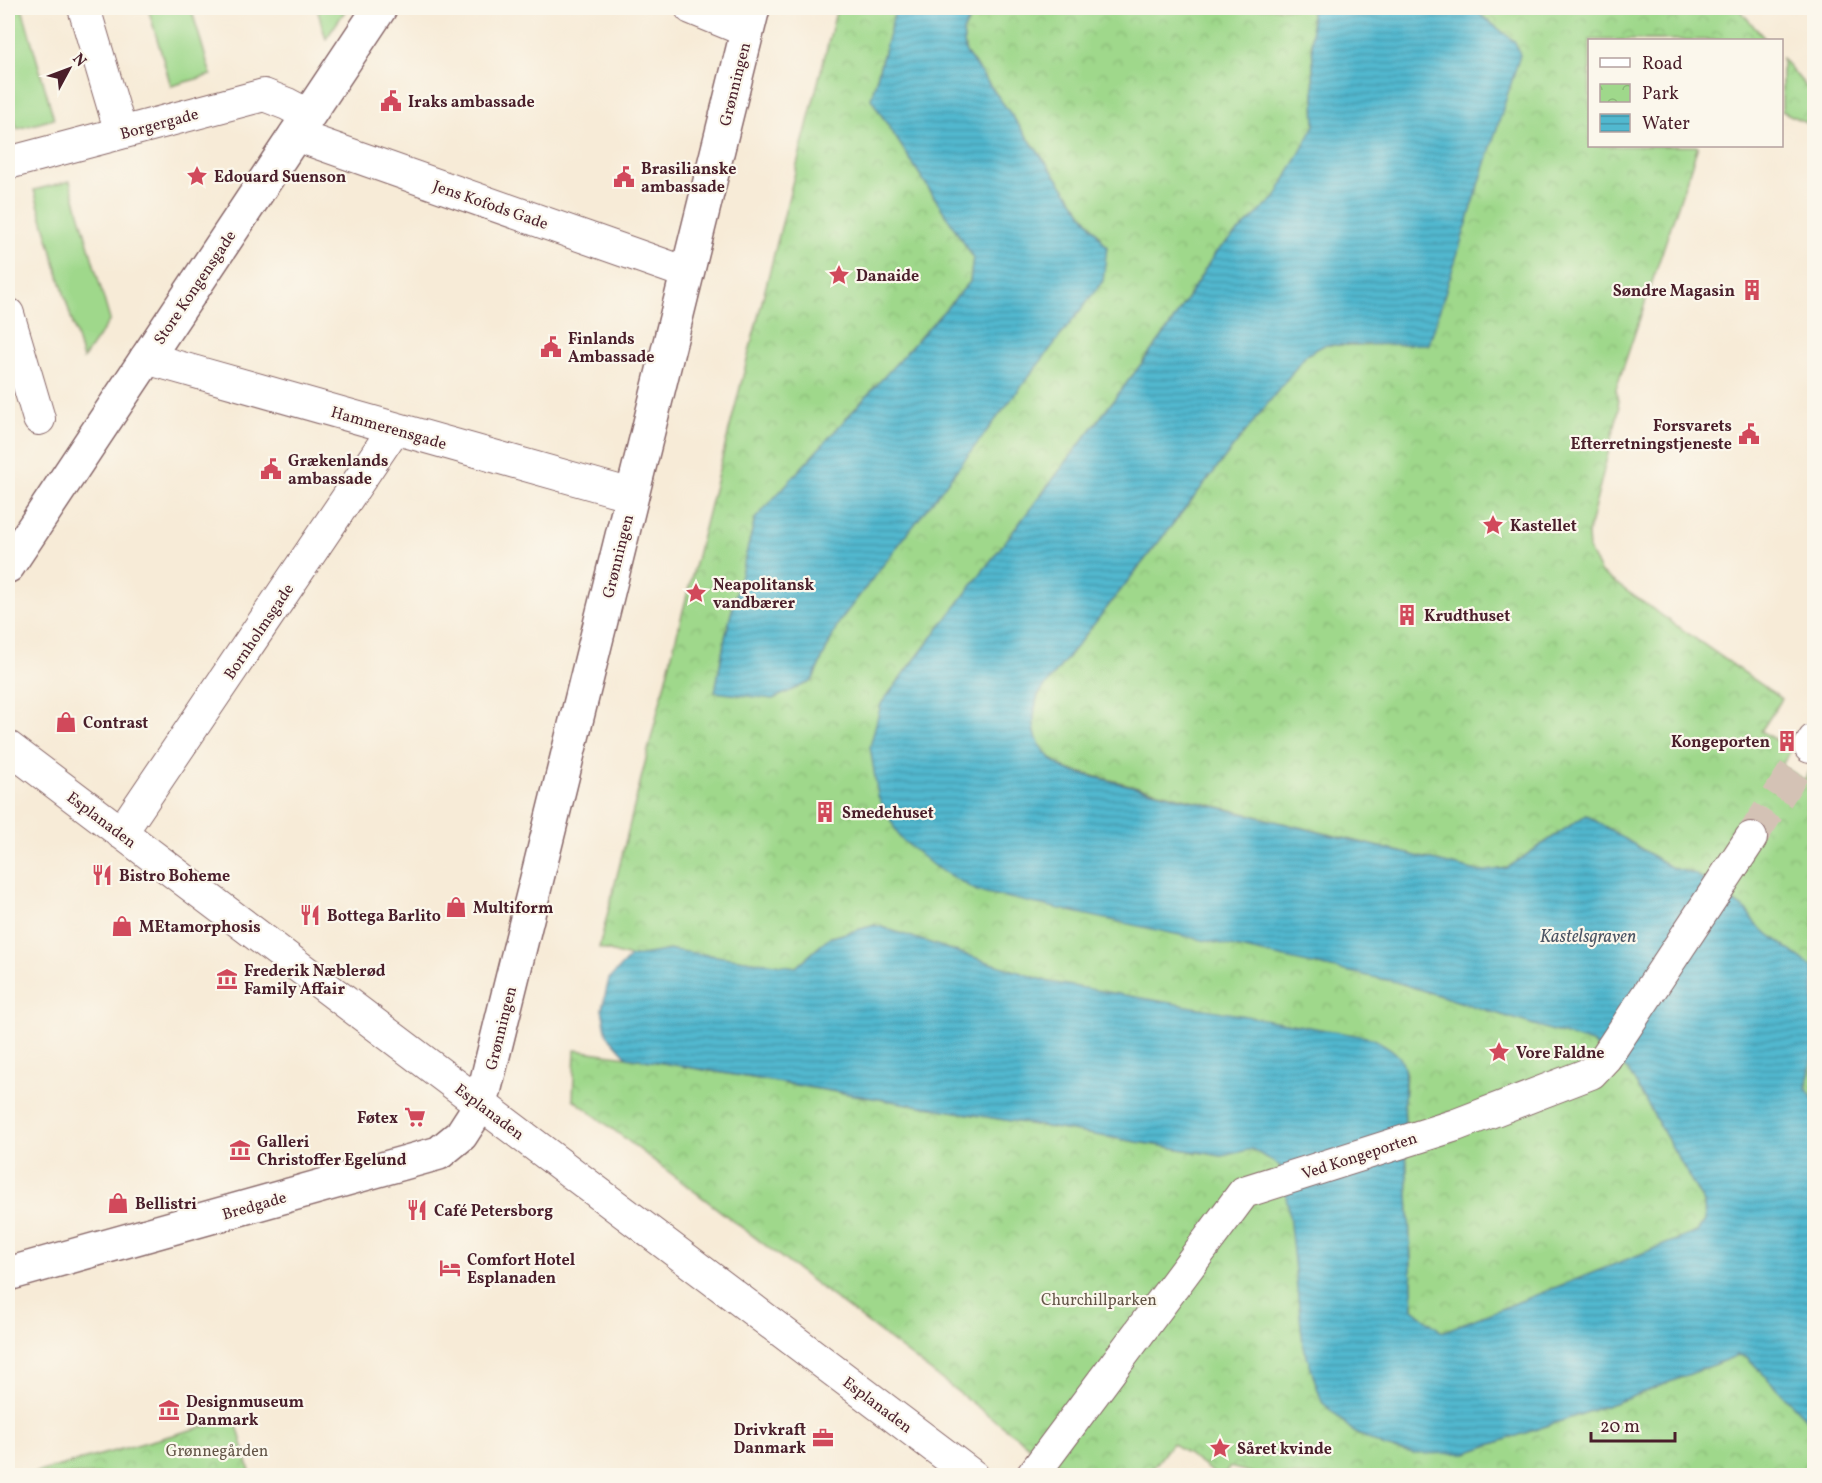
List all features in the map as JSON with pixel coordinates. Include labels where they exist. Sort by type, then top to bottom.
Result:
[{"type":"main road","name":"Store Kongensgade","points":[[8,566],[380,8]]},
{"type":"main road","name":"Grønningen","points":[[480,1104],[750,19]]},
{"type":"main road","name":"Bredgade","points":[[8,1274],[439,1153],[461,1135],[480,1104]]},
{"type":"street","points":[[84,8],[121,133]]},
{"type":"street","points":[[691,8],[750,19]]},
{"type":"street","name":"Borgergade","points":[[8,163],[264,95],[287,104],[302,125]]},
{"type":"street","name":"Jens Kofods Gade","points":[[302,125],[687,273]]},
{"type":"street","points":[[8,314],[39,419]]},
{"type":"street","name":"Hammerensgade","points":[[146,358],[632,495]]},
{"type":"street","name":"Bornholmsgade","points":[[121,833],[394,429]]},
{"type":"street","name":"Esplanaden","points":[[8,747],[973,1476]]},
{"type":"street","name":"Ved Kongeporten","points":[[1032,1476],[1244,1192],[1488,1114],[1591,1073],[1606,1057],[1751,838]]},
{"type":"green space","points":[[8,8],[22,8],[54,119],[17,129],[8,95]]},
{"type":"green space","points":[[148,8],[191,8],[211,75],[171,86]]},
{"type":"green space","points":[[317,8],[347,8],[326,39]]},
{"type":"green space","points":[[837,8],[896,8],[871,99],[973,257],[970,282],[755,519],[725,638],[715,692],[812,681],[839,622],[1107,247],[965,51],[963,31],[974,13],[992,8],[1311,8],[1315,126],[1275,198],[1216,252],[1168,329],[881,704],[1396,982],[1592,1043],[1628,1070],[1704,1203],[1705,1221],[1697,1232],[1442,1332],[1413,1309],[1404,1101],[1406,1071],[1049,982],[875,925],[829,938],[796,967],[672,950],[630,957],[599,948]]},
{"type":"green space","name":"Kastellet","points":[[1472,8],[1738,8],[1765,39],[1588,39],[1588,147],[1698,147],[1616,389],[1619,409],[1588,534],[1589,550],[1601,573],[1782,699],[1761,731],[1791,750],[1782,765],[1804,780],[1812,768],[1814,770],[1814,968],[1756,925],[1747,911],[1695,874],[1672,868],[1586,815],[1507,868],[1481,872],[1066,769],[1047,754],[1034,729],[1038,695],[1306,355],[1324,345],[1429,344],[1515,42]]},
{"type":"green space","points":[[1783,59],[1814,96],[1814,127],[1783,112]]},
{"type":"green space","points":[[70,181],[110,320],[83,359],[34,190]]},
{"type":"green space","name":"Churchillparken","points":[[575,1050],[1221,1156],[1252,1149],[1280,1166],[1288,1206],[1466,1453],[1629,1398],[1738,1355],[1747,1357],[1814,1427],[1814,1475],[1263,1476],[1230,1467],[1224,1475],[1216,1475],[1172,1443],[1148,1475],[1067,1475],[573,1099]]},
{"type":"green space","points":[[1814,1050],[1814,1100],[1806,1088]]},
{"type":"green space","name":"Grønnegården","points":[[235,1418],[251,1475],[27,1475]]},
{"type":"water","points":[[896,8],[992,8],[974,13],[963,31],[965,51],[1107,247],[1103,281],[839,622],[812,681],[773,699],[715,692],[725,638],[755,519],[970,282],[973,257],[871,99]]},
{"type":"water","name":"Kastelsgraven","points":[[1311,8],[1472,8],[1515,42],[1520,55],[1429,344],[1324,345],[1306,355],[1038,695],[1034,719],[1037,738],[1047,755],[1066,770],[1481,872],[1507,868],[1586,815],[1672,868],[1695,874],[1747,911],[1756,925],[1814,968],[1814,1050],[1806,1088],[1814,1100],[1814,1427],[1747,1357],[1738,1355],[1629,1398],[1466,1453],[1413,1454],[1385,1447],[1354,1432],[1322,1402],[1303,1344],[1288,1206],[1280,1166],[1252,1149],[1222,1156],[627,1057],[607,1035],[602,1009],[609,979],[630,957],[672,950],[796,967],[829,938],[875,925],[1049,982],[1372,1038],[1392,1050],[1402,1062],[1404,1069],[1413,1309],[1442,1332],[1697,1232],[1705,1221],[1704,1203],[1628,1070],[1592,1043],[1396,982],[977,891],[935,867],[900,838],[878,796],[870,747],[881,704],[1168,329],[1216,252],[1275,198],[1315,125]]},
{"type":"tunnel","points":[[1751,838],[1810,747]]},
{"type":"place","name":"Iraks ambassade","points":[[391,101]]},
{"type":"place","name":"Edouard Suenson","points":[[197,176]]},
{"type":"place","name":"Brasilianske ambassade","points":[[624,177]]},
{"type":"place","name":"Danaide","points":[[839,275]]},
{"type":"place","name":"Søndre Magasin","points":[[1752,290]]},
{"type":"place","name":"Finlands Ambassade","points":[[551,347]]},
{"type":"place","name":"Forsvarets Efterretningstjeneste","points":[[1749,434]]},
{"type":"place","name":"Grækenlands ambassade","points":[[271,469]]},
{"type":"place","name":"Kastellet","points":[[1493,525]]},
{"type":"place","name":"Neapolitansk vandbærer","points":[[696,593]]},
{"type":"place","name":"Krudthuset","points":[[1407,615]]},
{"type":"place","name":"Contrast","points":[[66,722]]},
{"type":"place","name":"Kongeporten","points":[[1787,741]]},
{"type":"place","name":"Smedehuset","points":[[825,812]]},
{"type":"place","name":"Bistro Boheme","points":[[102,875]]},
{"type":"place","name":"Multiform","points":[[456,907]]},
{"type":"place","name":"Bottega Barlito","points":[[310,915]]},
{"type":"place","name":"MEtamorphosis","points":[[122,926]]},
{"type":"place","name":"Frederik Næblerød Family Affair","points":[[227,979]]},
{"type":"place","name":"Vore Faldne","points":[[1499,1052]]},
{"type":"place","name":"Føtex","points":[[415,1117]]},
{"type":"place","name":"Galleri Christoffer Egelund","points":[[240,1150]]},
{"type":"place","name":"Bellistri","points":[[118,1203]]},
{"type":"place","name":"Café Petersborg","points":[[417,1210]]},
{"type":"place","name":"Comfort Hotel Esplanaden","points":[[450,1268]]},
{"type":"place","name":"Designmuseum Danmark","points":[[169,1410]]},
{"type":"place","name":"Drivkraft Danmark","points":[[823,1438]]},
{"type":"place","name":"Såret kvinde","points":[[1220,1448]]}]
